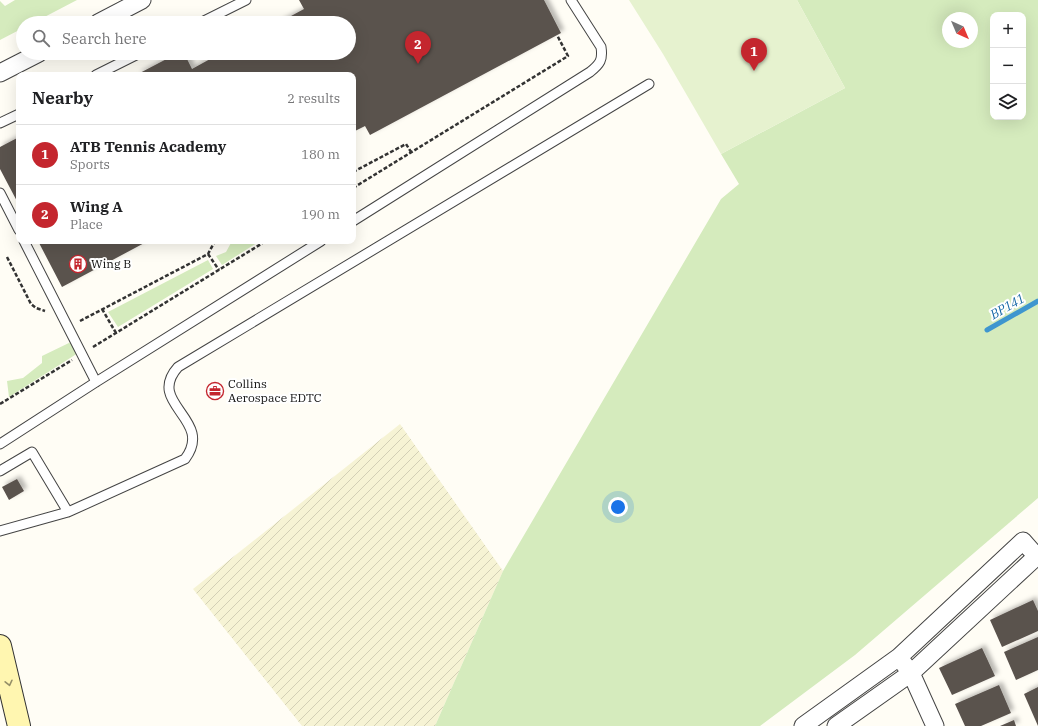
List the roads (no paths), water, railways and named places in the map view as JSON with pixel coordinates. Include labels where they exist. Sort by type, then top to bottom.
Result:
[{"type":"main road","points":[[0,646],[19,726]]},
{"type":"street","points":[[111,16],[142,0]]},
{"type":"street","points":[[0,73],[25,60]]},
{"type":"street","points":[[803,726],[900,657],[1023,541],[1037,557],[911,673],[836,726]]},
{"type":"street","points":[[900,657],[911,673],[935,726]]},
{"type":"lane","points":[[214,16],[246,0]]},
{"type":"lane","points":[[356,219],[599,66],[602,56],[601,47],[571,0]]},
{"type":"lane","points":[[102,72],[126,60]]},
{"type":"lane","points":[[0,531],[68,512],[185,459],[190,452],[193,433],[191,427],[172,400],[169,386],[170,378],[178,367],[649,84]]},
{"type":"lane","points":[[0,123],[16,115]]},
{"type":"lane","points":[[0,193],[16,224]]},
{"type":"lane","points":[[26,244],[96,382]]},
{"type":"lane","points":[[0,444],[316,244]]},
{"type":"lane","points":[[0,471],[32,452],[68,512]]},
{"type":"waterway","name":"BP141","points":[[987,330],[1038,301]]},
{"type":"place","name":"Wing A","points":[[418,64]]},
{"type":"place","name":"ATB Tennis Academy","points":[[754,71]]},
{"type":"place","name":"Wing B","points":[[78,264]]},
{"type":"place","name":"Collins Aerospace EDTC","points":[[215,391]]}]
